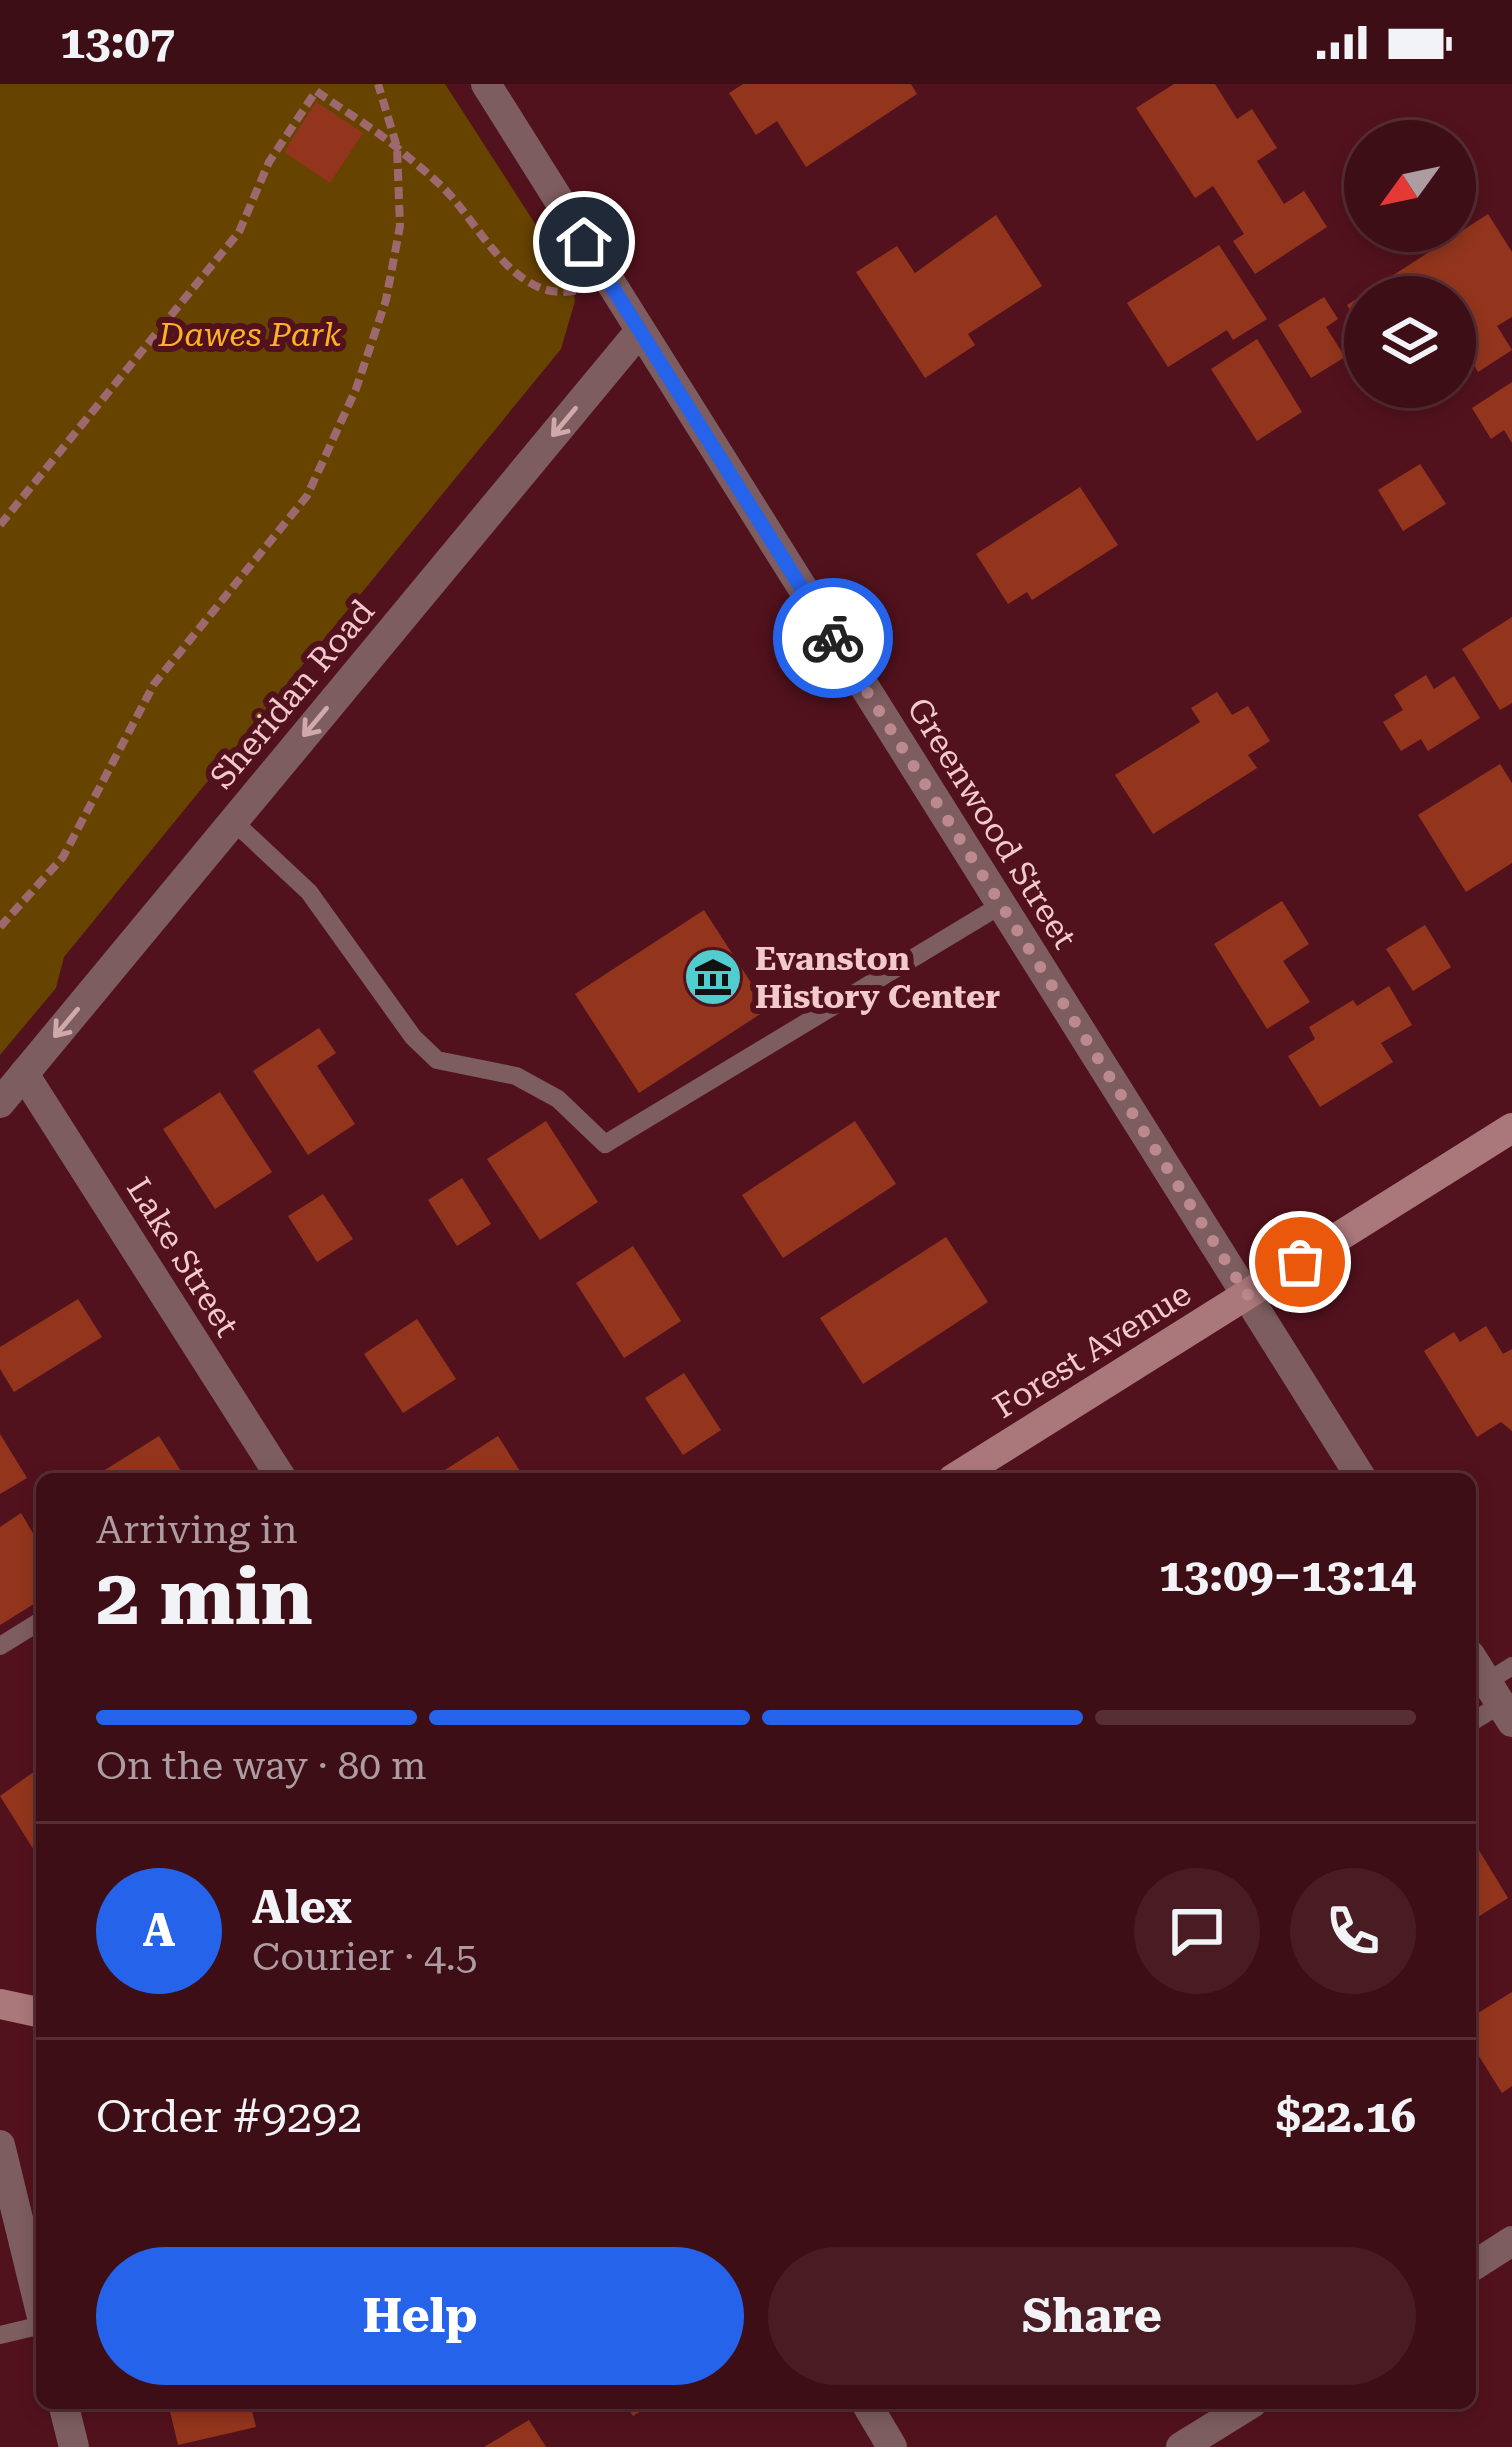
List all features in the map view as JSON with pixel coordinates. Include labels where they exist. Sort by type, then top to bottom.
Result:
[{"type":"main road","name":"Forest Avenue","points":[[963,1473],[1512,1127]]},
{"type":"main road","points":[[0,2004],[36,2012]]},
{"type":"street","name":"Greenwood Street","points":[[486,84],[1357,1473]]},
{"type":"street","name":"Sheridan Road","points":[[0,1103],[639,332]]},
{"type":"street","name":"Lake Street","points":[[24,1075],[273,1473]]},
{"type":"street","points":[[1476,1662],[1503,1694]]},
{"type":"street","points":[[0,2145],[36,2296]]},
{"type":"street","points":[[1476,2263],[1512,2241]]},
{"type":"street","points":[[64,2409],[74,2447]]},
{"type":"street","points":[[870,2409],[892,2447]]},
{"type":"street","points":[[1181,2447],[1242,2409]]},
{"type":"lane","points":[[233,821],[281,860],[309,892],[413,1037],[437,1060],[516,1076],[558,1099],[605,1144],[1001,904]]},
{"type":"lane","points":[[0,1646],[36,1624]]},
{"type":"lane","points":[[1476,1718],[1503,1694]]},
{"type":"lane","points":[[0,2335],[36,2323]]},
{"type":"path","points":[[0,927],[63,856],[154,684],[307,496],[356,389],[386,300],[400,226],[398,147],[378,84]]},
{"type":"path","points":[[0,525],[239,232],[269,162],[316,91],[398,147],[451,195],[488,250],[539,287],[562,294],[608,282]]},
{"type":"green space","name":"Dawes Park","points":[[0,84],[445,84],[572,281],[575,301],[561,349],[64,957],[56,988],[0,1055]]},
{"type":"building","points":[[743,84],[911,84],[917,94],[806,167],[777,121],[756,135],[729,93]]},
{"type":"building","points":[[1174,84],[1215,84],[1237,119],[1252,109],[1277,148],[1257,161],[1284,204],[1304,191],[1327,227],[1255,274],[1233,241],[1244,234],[1213,186],[1195,198],[1136,108]]},
{"type":"building","points":[[316,102],[363,133],[330,183],[284,152]]},
{"type":"building","points":[[1488,214],[1512,252],[1512,317],[1497,326],[1512,350],[1478,372],[1476,276],[1392,276],[1429,252],[1476,252],[1476,222]]},
{"type":"building","points":[[996,215],[1042,286],[968,334],[975,345],[925,378],[856,272],[897,246],[915,273]]},
{"type":"building","points":[[1219,245],[1267,319],[1233,340],[1227,330],[1168,367],[1127,303]]},
{"type":"building","points":[[1324,297],[1338,319],[1326,327],[1344,358],[1311,378],[1278,325]]},
{"type":"building","points":[[1257,339],[1302,412],[1257,441],[1211,369]]},
{"type":"building","points":[[1512,382],[1512,443],[1504,430],[1491,439],[1472,408]]},
{"type":"building","points":[[1420,464],[1446,504],[1403,531],[1378,490]]},
{"type":"building","points":[[1080,487],[1118,545],[1032,600],[1027,592],[1008,604],[976,554]]},
{"type":"building","points":[[1512,617],[1512,703],[1500,710],[1462,649]]},
{"type":"building","points":[[1426,675],[1434,689],[1454,676],[1480,718],[1428,751],[1421,739],[1401,751],[1383,722],[1403,710],[1394,695]]},
{"type":"building","points":[[1217,692],[1232,715],[1248,706],[1270,741],[1248,755],[1257,768],[1153,834],[1115,775],[1200,722],[1191,708]]},
{"type":"building","points":[[1500,764],[1512,783],[1512,863],[1466,892],[1418,815]]},
{"type":"building","points":[[1282,901],[1309,944],[1283,961],[1310,1002],[1267,1029],[1214,944]]},
{"type":"building","points":[[704,910],[768,1009],[639,1093],[575,994]]},
{"type":"building","points":[[1425,925],[1451,967],[1413,991],[1386,949]]},
{"type":"building","points":[[1389,986],[1412,1025],[1381,1043],[1393,1062],[1320,1107],[1288,1056],[1315,1039],[1309,1027],[1353,1000],[1357,1006]]},
{"type":"building","points":[[319,1028],[336,1053],[317,1066],[355,1124],[308,1155],[253,1071]]},
{"type":"building","points":[[220,1092],[272,1172],[215,1209],[163,1129]]},
{"type":"building","points":[[546,1121],[598,1202],[540,1240],[487,1159]]},
{"type":"building","points":[[855,1121],[896,1184],[783,1258],[742,1195]]},
{"type":"building","points":[[462,1178],[491,1224],[457,1246],[428,1200]]},
{"type":"building","points":[[323,1194],[353,1239],[317,1262],[288,1216]]},
{"type":"building","points":[[946,1237],[988,1302],[863,1384],[820,1318]]},
{"type":"building","points":[[633,1246],[681,1321],[624,1358],[576,1283]]},
{"type":"building","points":[[78,1299],[102,1337],[14,1392],[0,1369],[0,1347]]},
{"type":"building","points":[[417,1319],[456,1379],[403,1413],[364,1354]]},
{"type":"building","points":[[1486,1326],[1503,1354],[1512,1349],[1512,1431],[1501,1422],[1477,1437],[1424,1351],[1454,1332],[1460,1342]]},
{"type":"building","points":[[684,1373],[721,1430],[683,1455],[645,1398]]},
{"type":"building","points":[[0,1434],[27,1478],[0,1494]]},
{"type":"building","points":[[159,1436],[182,1473],[100,1473]]},
{"type":"building","points":[[498,1436],[521,1473],[447,1473],[445,1470]]},
{"type":"building","points":[[21,1513],[36,1534],[36,1603],[0,1625],[0,1527]]},
{"type":"building","points":[[36,1770],[36,1853],[0,1796]]},
{"type":"building","points":[[1476,1848],[1508,1898],[1476,1918]]},
{"type":"building","points":[[1512,1992],[1512,2086],[1502,2093],[1476,2052],[1476,2014]]},
{"type":"building","points":[[169,2409],[252,2409],[256,2427],[178,2445]]},
{"type":"building","points":[[529,2420],[546,2447],[484,2447]]},
{"type":"way so far","points":[[833,638],[1247,1295],[1300,1262]]},
{"type":"place","name":"Evanston History Center","points":[[713,977]]},
{"type":"route","points":[[584,242],[833,638]]}]
